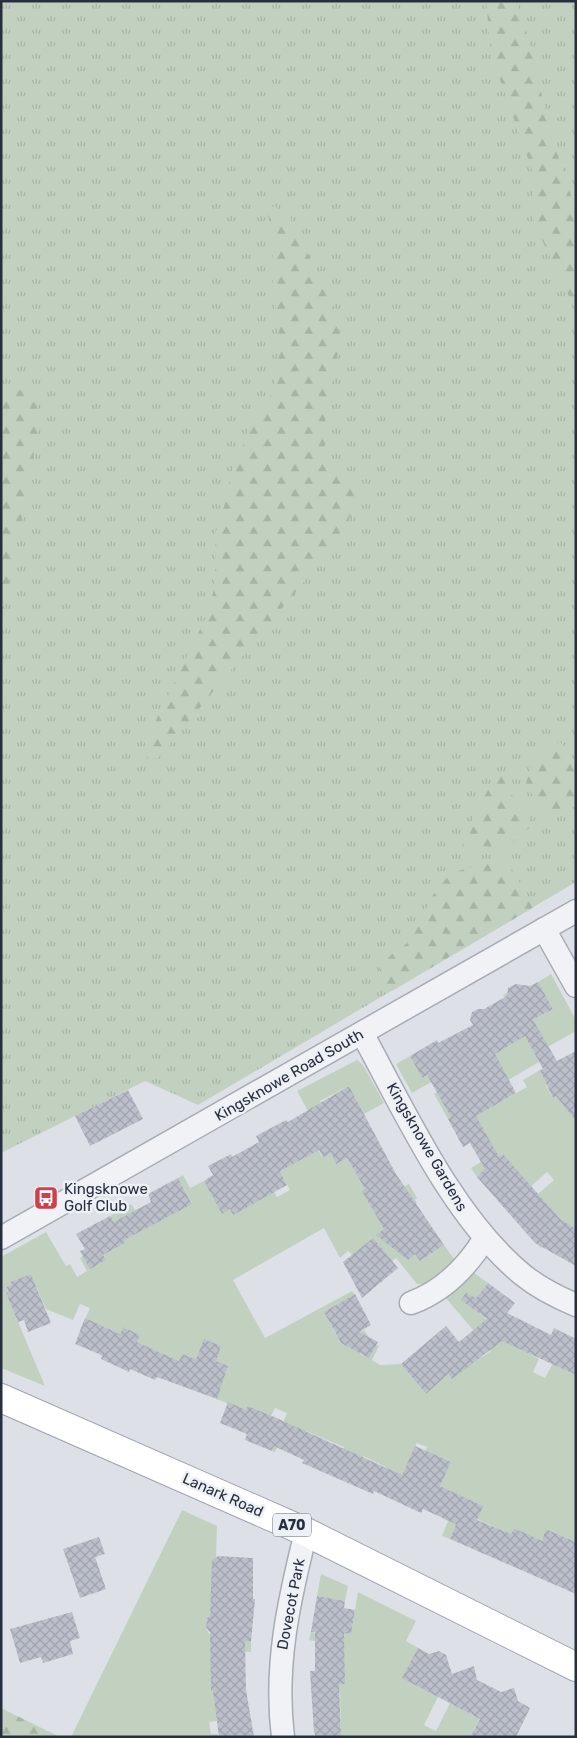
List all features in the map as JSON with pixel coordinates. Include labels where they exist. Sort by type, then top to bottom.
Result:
[{"type":"main road","name":"Lanark Road","points":[[1,1398],[306,1532],[576,1667]]},
{"type":"street","name":"Kingsknowe Road South","points":[[1,1238],[576,911]]},
{"type":"street","points":[[544,929],[576,986]]},
{"type":"street","name":"Kingsknowe Gardens","points":[[362,1033],[443,1178],[463,1210],[485,1238],[524,1276],[544,1290],[576,1305]]},
{"type":"street","points":[[411,1303],[426,1298],[447,1284],[463,1269],[485,1238]]},
{"type":"street","name":"Dovecot Park","points":[[283,1737],[280,1697],[283,1635],[289,1597],[306,1532]]},
{"type":"green space","points":[[1,1],[576,1],[576,882],[198,1105],[145,1081],[1,1153]]},
{"type":"green space","points":[[486,1],[515,1],[528,36],[552,138],[576,210],[576,311],[534,223],[533,173],[491,54]]},
{"type":"green space","points":[[273,206],[289,214],[334,308],[341,337],[324,428],[324,455],[343,475],[365,493],[326,555],[158,758],[147,759],[145,743],[207,615],[214,589],[215,535],[226,500],[231,473],[256,415],[270,398],[277,373],[282,345],[273,289],[272,261],[275,244],[268,215]]},
{"type":"green space","points":[[1,389],[34,391],[39,416],[33,459],[1,621]]},
{"type":"green space","points":[[560,742],[576,763],[576,806],[552,815],[542,812],[526,784],[530,769],[537,758]]},
{"type":"green space","points":[[511,772],[511,794],[524,808],[530,821],[529,828],[509,845],[467,853],[462,845],[482,800],[495,779]]},
{"type":"green space","points":[[507,861],[534,907],[392,991],[385,982],[379,968],[391,955],[410,941],[433,895],[450,874],[470,867]]},
{"type":"green space","points":[[551,974],[576,1020],[576,1031],[535,1054],[539,1062],[490,1091],[497,1104],[527,1087],[523,1080],[540,1070],[551,1081],[546,1085],[553,1098],[576,1086],[576,1229],[565,1223],[541,1248],[533,1240],[559,1218],[538,1194],[554,1180],[547,1172],[506,1209],[503,1154],[477,1177],[471,1168],[484,1160],[470,1106],[448,1119],[434,1094],[453,1083],[447,1073],[412,1093],[396,1064],[410,1056],[422,1078],[455,1060],[484,1060],[516,1041],[513,1014],[503,995],[507,993],[525,1025],[553,1009],[538,982]]},
{"type":"green space","points":[[357,1060],[363,1065],[384,1103],[364,1114],[349,1086],[320,1101],[338,1134],[325,1142],[297,1091]]},
{"type":"green space","points":[[314,1142],[322,1157],[331,1153],[336,1163],[347,1158],[365,1189],[371,1205],[409,1184],[417,1198],[415,1200],[417,1203],[386,1221],[400,1232],[420,1261],[444,1245],[456,1262],[427,1284],[417,1284],[396,1258],[391,1262],[372,1239],[352,1255],[348,1251],[340,1258],[324,1228],[233,1280],[265,1338],[352,1291],[355,1295],[324,1312],[340,1342],[364,1330],[369,1337],[360,1354],[369,1358],[376,1345],[379,1346],[372,1360],[380,1365],[401,1364],[426,1394],[434,1386],[444,1369],[452,1379],[459,1342],[465,1337],[482,1357],[491,1351],[445,1297],[473,1272],[488,1283],[470,1306],[512,1341],[539,1359],[533,1372],[545,1378],[568,1335],[574,1338],[576,1336],[576,1353],[567,1371],[576,1375],[576,1549],[574,1541],[547,1529],[533,1561],[521,1531],[514,1528],[510,1536],[504,1531],[477,1519],[483,1506],[467,1499],[450,1539],[442,1536],[448,1521],[442,1518],[453,1492],[415,1475],[427,1447],[417,1443],[400,1479],[383,1495],[374,1491],[386,1467],[363,1456],[351,1481],[334,1472],[344,1447],[306,1431],[294,1455],[277,1448],[275,1452],[272,1451],[287,1413],[275,1408],[271,1416],[248,1406],[246,1410],[216,1399],[225,1374],[216,1370],[207,1341],[202,1344],[196,1359],[182,1354],[179,1361],[137,1342],[140,1335],[123,1327],[120,1334],[101,1325],[80,1330],[90,1308],[80,1304],[73,1320],[46,1309],[31,1274],[10,1282],[11,1285],[6,1287],[9,1292],[6,1293],[45,1386],[1,1368],[1,1257],[46,1232],[66,1266],[70,1264],[77,1277],[87,1271],[80,1258],[83,1256],[95,1266],[106,1260],[103,1255],[125,1243],[110,1216],[131,1204],[135,1210],[140,1208],[150,1226],[192,1203],[178,1178],[183,1175],[190,1188],[204,1181],[222,1213],[230,1209],[233,1215],[251,1147],[277,1197],[290,1190],[278,1167]]},
{"type":"green space","points":[[182,1510],[217,1526],[210,1616],[207,1618],[206,1628],[209,1634],[214,1634],[214,1638],[251,1641],[251,1652],[222,1650],[233,1690],[216,1714],[217,1721],[209,1722],[211,1734],[218,1734],[219,1737],[71,1737]]},
{"type":"green space","points":[[321,1574],[348,1586],[345,1601],[317,1596]]},
{"type":"green space","points":[[358,1592],[416,1621],[406,1641],[418,1648],[438,1697],[424,1725],[436,1731],[450,1703],[476,1717],[492,1687],[495,1689],[470,1737],[341,1737],[340,1692],[326,1692],[344,1647],[309,1640],[311,1632],[338,1637],[339,1632],[351,1634]]},
{"type":"green space","points":[[1,1708],[60,1737],[1,1737]]},
{"type":"building","points":[[538,982],[553,1009],[533,1020],[557,1061],[576,1051],[576,1121],[556,1096],[553,1098],[540,1070],[543,1069],[525,1036],[495,1054],[516,1093],[476,1116],[499,1157],[503,1154],[561,1220],[576,1229],[576,1266],[535,1243],[477,1177],[485,1169],[470,1143],[463,1147],[448,1119],[451,1117],[427,1075],[422,1078],[410,1056],[437,1040],[438,1043],[473,1025],[470,1020],[472,1012],[484,1009],[507,996],[508,988],[516,984],[530,986]]},
{"type":"building","points":[[349,1086],[396,1174],[444,1245],[420,1261],[415,1254],[408,1260],[376,1235],[384,1229],[362,1191],[365,1189],[347,1158],[336,1164],[331,1153],[323,1157],[319,1150],[280,1171],[287,1185],[233,1215],[230,1209],[222,1214],[204,1181],[213,1175],[208,1166],[231,1154],[232,1157],[259,1142],[256,1136],[286,1120],[288,1122]]},
{"type":"building","points":[[128,1090],[143,1119],[90,1146],[75,1116]]},
{"type":"building","points":[[178,1178],[192,1204],[124,1240],[125,1243],[103,1255],[106,1260],[90,1269],[80,1251],[85,1249],[76,1234],[110,1216],[114,1222],[151,1202],[148,1194]]},
{"type":"building","points":[[373,1238],[398,1268],[362,1298],[343,1262]]},
{"type":"building","points":[[31,1274],[51,1323],[28,1332],[24,1320],[18,1322],[6,1293],[9,1292],[6,1287],[11,1285],[10,1282]]},
{"type":"building","points":[[488,1283],[515,1303],[507,1313],[551,1335],[554,1328],[576,1339],[576,1375],[502,1341],[452,1379],[448,1374],[426,1394],[401,1364],[446,1326],[459,1342],[487,1319],[461,1300],[466,1293],[476,1298]]},
{"type":"building","points":[[355,1294],[371,1325],[359,1332],[378,1342],[369,1358],[341,1343],[324,1312]]},
{"type":"building","points":[[85,1318],[120,1334],[123,1327],[140,1335],[137,1342],[179,1361],[182,1354],[196,1359],[204,1339],[221,1346],[216,1361],[228,1366],[217,1399],[157,1377],[155,1380],[130,1369],[129,1372],[101,1359],[102,1356],[99,1354],[75,1344]]},
{"type":"building","points":[[228,1402],[246,1410],[248,1406],[272,1416],[402,1475],[415,1446],[451,1462],[440,1486],[483,1506],[477,1520],[511,1534],[514,1528],[542,1541],[546,1529],[576,1542],[576,1594],[450,1539],[456,1524],[423,1509],[421,1513],[374,1491],[373,1494],[302,1463],[304,1460],[274,1446],[272,1451],[245,1440],[247,1434],[220,1423]]},
{"type":"building","points":[[99,1537],[105,1554],[95,1557],[106,1589],[80,1598],[63,1549]]},
{"type":"building","points":[[218,1556],[253,1558],[253,1599],[255,1599],[251,1641],[245,1641],[246,1690],[254,1737],[219,1737],[213,1691],[211,1691],[210,1632],[206,1628],[207,1618],[210,1616],[212,1560]]},
{"type":"building","points":[[317,1596],[345,1601],[344,1608],[355,1610],[351,1634],[344,1633],[345,1684],[339,1684],[341,1737],[316,1737],[314,1732],[310,1671],[315,1671],[315,1632],[311,1632]]},
{"type":"building","points":[[72,1612],[80,1638],[70,1641],[73,1654],[43,1663],[41,1657],[20,1663],[10,1629]]},
{"type":"building","points":[[418,1648],[429,1654],[439,1651],[446,1655],[452,1674],[474,1666],[477,1680],[501,1692],[514,1688],[518,1701],[530,1708],[516,1737],[470,1737],[480,1719],[402,1678]]},
{"type":"place","name":"Kingsknowe Golf Club","points":[[46,1198]]}]
